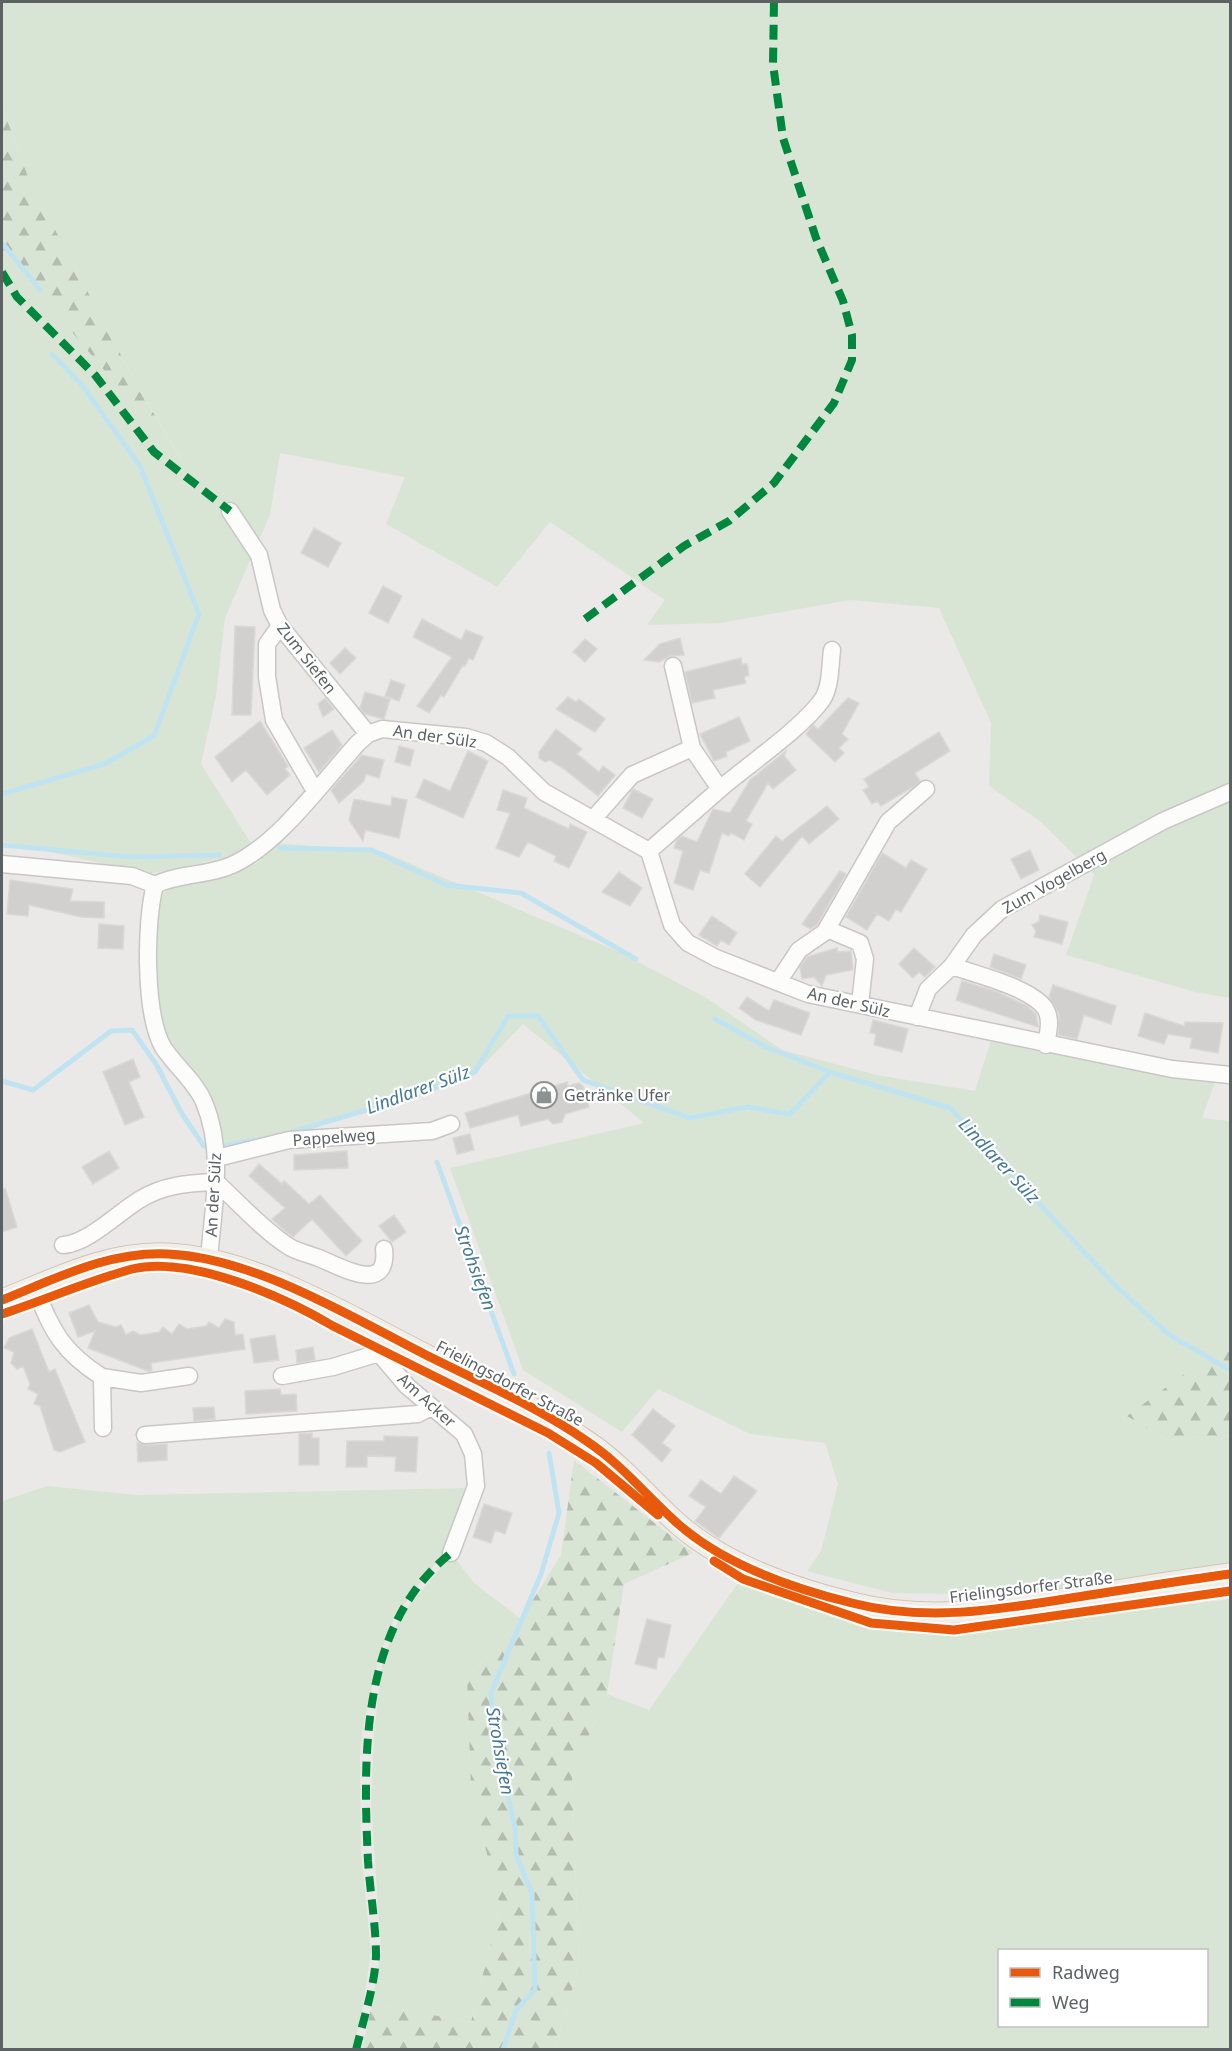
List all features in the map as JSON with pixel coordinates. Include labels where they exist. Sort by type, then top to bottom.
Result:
[{"type":"main road","name":"Frielingsdorfer Straße","points":[[2,1300],[90,1265],[126,1255],[168,1254],[209,1259],[261,1274],[383,1344],[534,1410],[585,1440],[627,1472],[678,1524],[713,1549],[766,1575],[853,1604],[917,1613],[982,1611],[1230,1574]]},
{"type":"street","name":"Zum Siefen","points":[[230,511],[259,555],[272,610],[280,626],[368,734]]},
{"type":"street","points":[[280,626],[267,644],[267,677],[274,720],[315,791]]},
{"type":"street","points":[[649,851],[800,722],[822,700],[826,691],[832,650]]},
{"type":"street","points":[[674,666],[692,748],[720,789]]},
{"type":"street","name":"An der Sülz","points":[[209,1259],[218,1158],[204,1101],[163,1046],[153,1020],[148,946],[150,906],[156,885],[167,879],[229,867],[252,855],[271,839],[368,734],[382,729],[466,737],[486,743],[508,757],[544,792],[594,818],[649,851],[672,925],[688,943],[716,958],[808,994],[1046,1045],[1172,1069],[1230,1075]]},
{"type":"street","points":[[594,818],[632,775],[692,748]]},
{"type":"street","points":[[778,982],[799,950],[827,929],[888,822],[926,789]]},
{"type":"street","name":"Zum Vogelberg","points":[[917,1017],[928,989],[952,966],[974,935],[1002,909],[1163,821],[1230,792]]},
{"type":"street","points":[[2,864],[132,876],[156,885]]},
{"type":"street","points":[[827,929],[860,943],[865,958],[860,1004]]},
{"type":"street","points":[[952,966],[1030,994],[1046,1009],[1050,1020],[1046,1045]]},
{"type":"street","name":"Pappelweg","points":[[218,1158],[289,1140],[432,1131],[451,1124]]},
{"type":"street","points":[[63,1245],[79,1242],[141,1199],[178,1184],[216,1182],[289,1247],[343,1270],[364,1275],[381,1269],[385,1260],[384,1249]]},
{"type":"street","points":[[34,1287],[59,1341],[76,1360],[102,1377],[141,1383],[189,1376]]},
{"type":"street","points":[[282,1376],[333,1367],[383,1344]]},
{"type":"street","name":"Am Acker","points":[[383,1344],[407,1386],[464,1434],[473,1454],[476,1486],[451,1553]]},
{"type":"street","points":[[102,1377],[103,1428]]},
{"type":"street","points":[[145,1435],[418,1414],[431,1407]]},
{"type":"green space","points":[[2,2],[1230,2],[1230,788],[1084,865],[1040,821],[989,786],[991,723],[939,608],[850,600],[720,623],[647,625],[665,600],[550,522],[497,587],[386,524],[405,477],[280,453],[270,515],[225,618],[216,696],[201,764],[252,845],[230,857],[149,874],[2,841],[2,249],[182,461],[133,378],[30,182],[2,106]]},
{"type":"green space","points":[[2,106],[30,182],[133,378],[184,465],[2,249]]},
{"type":"green space","points":[[1230,797],[1230,998],[1195,992],[1066,955],[1094,875],[1088,867],[1165,824]]},
{"type":"green space","points":[[277,843],[383,852],[617,951],[707,998],[782,1050],[877,1075],[975,1091],[991,1040],[1217,1077],[1202,1118],[1230,1121],[1230,1340],[1127,1416],[1167,1440],[1230,1435],[1230,1566],[1011,1595],[892,1593],[807,1571],[821,1551],[838,1484],[825,1443],[750,1434],[658,1389],[622,1432],[523,1370],[450,1168],[644,1123],[523,1024],[469,1080],[222,1153],[156,1020],[152,947],[158,905],[163,894],[175,883],[256,864]]},
{"type":"green space","points":[[1230,1340],[1230,1435],[1167,1440],[1127,1416]]},
{"type":"green space","points":[[574,1460],[693,1553],[624,1584],[607,1694],[572,1775],[579,1966],[555,2049],[362,2049],[372,2004],[471,2022],[500,1906],[471,1790],[467,1678],[521,1619],[561,1555]]},
{"type":"green space","points":[[47,1486],[137,1495],[470,1488],[448,1552],[438,1560],[395,1616],[379,1656],[363,1727],[360,1756],[361,1852],[371,1952],[361,2019],[353,2049],[2,2049],[2,1501]]},
{"type":"green space","points":[[452,1554],[474,1583],[521,1619],[467,1678],[471,1790],[500,1906],[471,2022],[372,2004],[381,1950],[371,1802],[374,1733],[383,1659],[400,1617]]},
{"type":"green space","points":[[738,1583],[870,1626],[952,1634],[1230,1599],[1230,2049],[555,2050],[579,1966],[572,1775],[607,1694],[649,1710]]},
{"type":"building","points":[[314,528],[341,543],[328,567],[301,553]]},
{"type":"building","points":[[383,586],[402,596],[388,623],[369,613]]},
{"type":"building","points":[[422,619],[461,640],[466,630],[483,637],[473,660],[469,658],[465,666],[463,665],[444,697],[441,695],[429,713],[417,706],[452,657],[413,637]]},
{"type":"building","points":[[235,626],[255,627],[251,715],[232,715]]},
{"type":"building","points":[[680,638],[684,655],[670,656],[659,662],[644,660],[660,644]]},
{"type":"building","points":[[585,639],[597,649],[585,662],[573,652]]},
{"type":"building","points":[[345,648],[356,658],[340,674],[330,663]]},
{"type":"building","points":[[741,658],[742,664],[747,664],[749,675],[744,677],[746,683],[713,690],[715,698],[692,703],[685,672]]},
{"type":"building","points":[[391,680],[405,685],[399,701],[385,696]]},
{"type":"building","points":[[365,692],[390,699],[384,719],[365,714],[360,708]]},
{"type":"building","points":[[568,697],[576,702],[579,699],[605,719],[595,732],[556,709]]},
{"type":"building","points":[[325,698],[334,709],[323,717],[318,704]]},
{"type":"building","points":[[848,698],[859,703],[842,734],[848,739],[839,748],[844,753],[835,762],[806,734],[813,725],[818,729]]},
{"type":"building","points":[[739,717],[750,741],[726,752],[727,756],[714,761],[700,734]]},
{"type":"building","points":[[260,721],[288,766],[285,769],[290,775],[267,795],[246,770],[232,782],[215,757]]},
{"type":"building","points":[[556,729],[582,749],[577,754],[599,772],[603,766],[615,775],[598,796],[564,769],[550,760],[545,762],[539,758],[539,752]]},
{"type":"building","points":[[332,730],[342,745],[319,772],[304,748]]},
{"type":"building","points":[[939,732],[950,751],[915,773],[920,781],[913,787],[881,806],[877,801],[872,804],[863,790],[869,787],[864,779]]},
{"type":"building","points":[[399,746],[414,750],[410,766],[395,762]]},
{"type":"building","points":[[468,751],[488,761],[463,818],[416,797],[424,779],[450,791]]},
{"type":"building","points":[[786,751],[784,756],[796,770],[773,789],[768,783],[746,821],[752,824],[744,840],[731,833],[729,836],[722,833],[709,873],[700,870],[693,890],[674,883],[683,851],[674,848],[677,840],[682,836],[697,842],[713,809],[730,813],[750,780]]},
{"type":"building","points":[[362,755],[384,760],[379,778],[366,774],[364,781],[339,803],[331,790]]},
{"type":"building","points":[[633,789],[653,799],[642,818],[623,808]]},
{"type":"building","points":[[503,790],[527,798],[524,808],[569,829],[570,824],[587,832],[569,868],[554,861],[556,856],[528,842],[519,857],[496,848],[510,813],[497,810]]},
{"type":"building","points":[[392,797],[407,800],[399,838],[365,830],[363,841],[349,820],[354,799],[391,806]]},
{"type":"building","points":[[827,806],[839,819],[809,844],[802,836],[760,887],[745,874],[776,836],[782,841]]},
{"type":"building","points":[[1030,850],[1039,870],[1021,879],[1011,859]]},
{"type":"building","points":[[882,853],[906,868],[911,860],[927,869],[901,912],[896,909],[889,921],[877,914],[867,930],[846,917]]},
{"type":"building","points":[[840,871],[846,874],[817,925],[810,929],[802,924]]},
{"type":"building","points":[[619,872],[642,888],[630,906],[602,892]]},
{"type":"building","points":[[10,880],[73,889],[70,901],[104,902],[104,918],[81,917],[29,905],[28,916],[7,914]]},
{"type":"building","points":[[1040,915],[1068,922],[1062,944],[1034,937],[1036,931],[1032,925],[1039,921]]},
{"type":"building","points":[[712,916],[737,933],[729,945],[721,940],[717,946],[699,935]]},
{"type":"building","points":[[99,924],[124,926],[123,949],[98,948]]},
{"type":"building","points":[[837,948],[838,952],[851,951],[853,970],[826,975],[822,986],[814,977],[802,979],[800,967],[807,957]]},
{"type":"building","points":[[914,948],[935,967],[925,977],[919,972],[913,978],[899,964]]},
{"type":"building","points":[[994,954],[1026,965],[1021,979],[990,967]]},
{"type":"building","points":[[962,981],[998,992],[1027,1006],[1036,1014],[1038,1027],[956,1000]]},
{"type":"building","points":[[1053,985],[1116,1006],[1111,1024],[1084,1015],[1077,1039],[1058,1035],[1059,1014],[1049,997]]},
{"type":"building","points":[[747,997],[769,1011],[774,1000],[810,1013],[801,1035],[756,1020],[739,1008]]},
{"type":"building","points":[[1145,1013],[1184,1026],[1185,1022],[1223,1023],[1218,1053],[1190,1048],[1192,1038],[1168,1034],[1164,1044],[1138,1036]]},
{"type":"building","points":[[873,1020],[908,1029],[902,1052],[874,1045],[876,1034],[870,1033]]},
{"type":"building","points":[[133,1059],[140,1077],[129,1082],[144,1117],[125,1125],[103,1072]]},
{"type":"building","points":[[567,1082],[568,1086],[579,1083],[583,1086],[589,1107],[565,1114],[562,1122],[553,1124],[548,1119],[521,1126],[518,1115],[470,1128],[465,1113]]},
{"type":"building","points":[[470,1134],[474,1150],[457,1154],[453,1138]]},
{"type":"building","points":[[109,1151],[119,1168],[93,1184],[82,1167]]},
{"type":"building","points":[[347,1151],[348,1168],[294,1170],[294,1155]]},
{"type":"building","points":[[259,1164],[282,1184],[284,1181],[309,1204],[320,1195],[362,1241],[346,1256],[312,1219],[293,1237],[272,1219],[285,1208],[249,1176]]},
{"type":"building","points":[[5,1188],[17,1227],[2,1232],[2,1189]]},
{"type":"building","points":[[394,1215],[406,1232],[392,1242],[379,1226]]},
{"type":"building","points":[[89,1305],[98,1322],[116,1327],[121,1325],[126,1335],[133,1331],[141,1335],[159,1332],[163,1327],[172,1334],[179,1324],[187,1329],[206,1326],[209,1322],[219,1328],[225,1319],[234,1322],[235,1335],[243,1334],[245,1349],[151,1363],[152,1371],[148,1371],[88,1348],[95,1331],[78,1337],[69,1313]]},
{"type":"building","points":[[32,1329],[49,1372],[55,1369],[85,1442],[60,1452],[54,1450],[40,1406],[34,1404],[38,1394],[28,1389],[30,1384],[23,1366],[17,1369],[11,1363],[14,1352],[4,1348],[9,1338]]},
{"type":"building","points":[[275,1335],[279,1360],[254,1363],[250,1339]]},
{"type":"building","points":[[313,1347],[315,1360],[297,1363],[296,1350]]},
{"type":"building","points":[[280,1389],[281,1395],[296,1394],[297,1411],[246,1414],[245,1391]]},
{"type":"building","points":[[214,1407],[215,1419],[194,1421],[193,1408]]},
{"type":"building","points":[[653,1409],[675,1426],[662,1443],[671,1450],[662,1462],[632,1435]]},
{"type":"building","points":[[312,1433],[312,1438],[319,1438],[319,1465],[299,1465],[299,1434]]},
{"type":"building","points":[[384,1436],[418,1437],[416,1472],[395,1471],[396,1457],[367,1456],[367,1467],[346,1467],[347,1441],[384,1441]]},
{"type":"building","points":[[137,1443],[167,1444],[167,1460],[138,1462]]},
{"type":"building","points":[[734,1476],[757,1491],[719,1538],[695,1521],[706,1507],[689,1496],[701,1480],[721,1494]]},
{"type":"building","points":[[484,1504],[512,1513],[505,1534],[495,1530],[491,1543],[473,1537]]},
{"type":"building","points":[[647,1619],[671,1625],[664,1658],[658,1657],[656,1669],[635,1664]]},
{"type":"waterway","points":[[2,243],[40,290]]},
{"type":"waterway","points":[[2,794],[104,764],[154,736],[199,614],[140,466],[82,385],[52,354]]},
{"type":"waterway","points":[[2,845],[131,857],[219,855]]},
{"type":"waterway","points":[[280,848],[372,850],[446,885],[521,893],[636,959]]},
{"type":"waterway","name":"Lindlarer Sülz","points":[[292,1132],[417,1095],[475,1072],[508,1016],[538,1016],[583,1080],[690,1118],[747,1107],[790,1114],[830,1072],[950,1108],[1114,1284],[1168,1334],[1230,1370]]},
{"type":"waterway","points":[[715,1019],[766,1047],[830,1072]]},
{"type":"waterway","name":"Lindlarer Sülz","points":[[2,1081],[33,1090],[111,1031],[132,1030],[156,1064],[182,1114],[203,1145],[210,1149],[254,1140]]},
{"type":"waterway","name":"Strohsiefen","points":[[437,1162],[514,1374]]},
{"type":"waterway","name":"Strohsiefen","points":[[503,2050],[516,2010],[535,1990],[532,1894],[516,1854],[515,1827],[494,1736],[491,1693],[541,1574],[559,1513],[549,1453]]},
{"type":"marked path","points":[[585,619],[684,546],[729,521],[774,483],[834,403],[852,360],[852,335],[843,301],[816,238],[783,138],[773,64],[774,2]]},
{"type":"marked path","points":[[2,272],[17,297],[95,375],[154,452],[230,511]]},
{"type":"marked path","points":[[356,2050],[371,1991],[376,1956],[366,1821],[368,1736],[374,1695],[383,1654],[399,1617],[421,1583],[451,1553]]},
{"type":"cycle path","points":[[2,1300],[82,1268],[146,1254],[201,1258],[268,1278],[335,1308],[569,1429],[612,1460],[677,1523],[696,1538],[737,1563],[782,1582],[852,1603],[907,1612],[989,1610],[1230,1574]]},
{"type":"cycle path","points":[[2,1314],[132,1269],[155,1266],[181,1268],[236,1281],[289,1303],[548,1433],[596,1463],[658,1515]]},
{"type":"cycle path","points":[[714,1561],[743,1579],[871,1623],[954,1630],[1230,1591]]},
{"type":"place","name":"Getränke Ufer","points":[[544,1095]]}]
